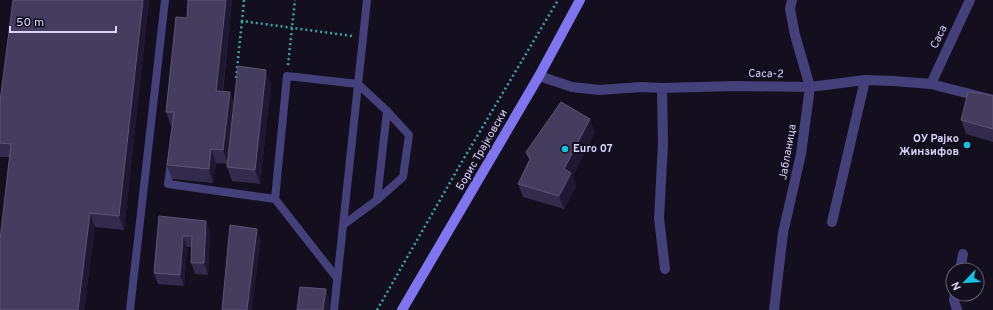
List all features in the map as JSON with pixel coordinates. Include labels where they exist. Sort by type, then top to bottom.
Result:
[{"type":"main road","name":"Борис Трајковски","points":[[402,310],[539,76],[580,0]]},
{"type":"street","name":"Јабланица","points":[[774,310],[783,233],[801,154],[810,87],[792,22],[790,9],[792,0]]},
{"type":"street","name":"Саса","points":[[931,84],[970,0]]},
{"type":"street","name":"Саса-2","points":[[539,76],[572,87],[599,90],[642,87],[810,87],[865,80],[894,81],[931,84],[993,100]]},
{"type":"street","points":[[832,222],[865,80]]},
{"type":"street","points":[[662,88],[663,144],[659,218],[665,269]]},
{"type":"street","points":[[962,262],[963,254]]},
{"type":"lane","points":[[130,310],[165,0]]},
{"type":"lane","points":[[334,310],[366,0]]},
{"type":"lane","points":[[337,278],[275,199],[286,76],[358,84],[409,135],[403,177],[377,200],[343,225]]},
{"type":"lane","points":[[377,200],[386,111]]},
{"type":"lane","points":[[172,155],[168,184],[275,199]]},
{"type":"path","points":[[236,78],[244,0]]},
{"type":"path","points":[[286,76],[295,0]]},
{"type":"path","points":[[377,310],[460,165],[558,0]]},
{"type":"path","points":[[242,21],[363,37]]},
{"type":"building","points":[[13,0],[143,0],[119,216],[90,213],[78,310],[0,310],[0,240],[11,144],[0,143],[0,102]]},
{"type":"building","points":[[188,0],[226,0],[216,91],[230,92],[223,150],[211,149],[209,169],[167,165],[174,112],[166,112],[176,17],[187,18]]},
{"type":"building","points":[[238,66],[266,70],[255,170],[227,167]]},
{"type":"building","points":[[968,92],[993,96],[993,129],[961,120]]},
{"type":"building","name":"Euro 07","points":[[561,102],[590,119],[564,169],[571,173],[559,196],[518,184],[530,159],[526,152]]},
{"type":"building","points":[[159,216],[206,221],[204,263],[191,263],[192,236],[183,236],[180,275],[154,273]]},
{"type":"building","points":[[230,225],[257,229],[247,310],[222,310]]},
{"type":"building","points":[[300,287],[326,289],[323,310],[297,310]]},
{"type":"place","name":"ОУ Рајко Жинзифов","points":[[967,145]]},
{"type":"place","name":"Euro 07","points":[[565,149]]}]
